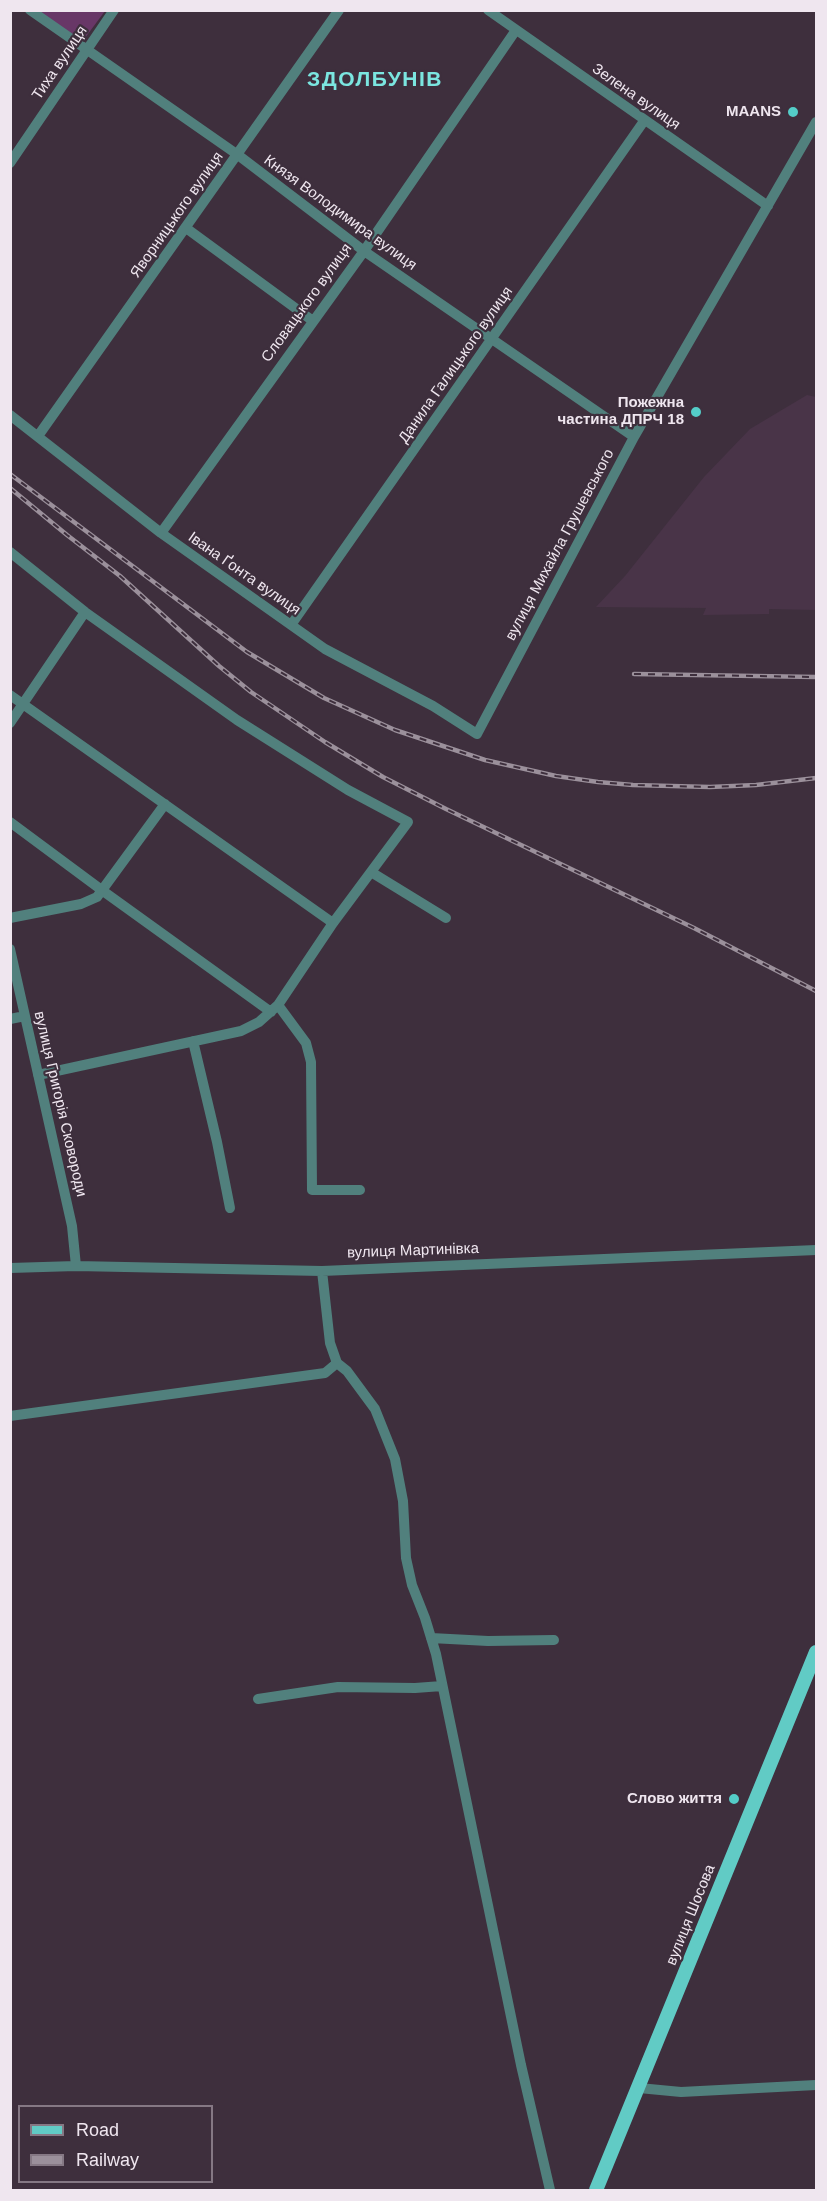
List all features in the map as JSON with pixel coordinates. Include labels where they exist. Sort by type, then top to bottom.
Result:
[{"type":"main road","name":"вулиця Шосова","points":[[596,2190],[816,1652]]},
{"type":"street","name":"Князя Володимира вулиця","points":[[30,10],[238,155],[364,251],[634,437]]},
{"type":"street","name":"Тиха вулиця","points":[[10,163],[114,10]]},
{"type":"street","name":"Яворницького вулиця","points":[[38,436],[339,10]]},
{"type":"street","name":"Зелена вулиця","points":[[488,10],[768,206]]},
{"type":"street","name":"Словацького вулиця","points":[[160,532],[364,251],[516,30]]},
{"type":"street","name":"Данила Галицького вулиця","points":[[291,625],[644,121]]},
{"type":"street","name":"вулиця Михайла Грушевського","points":[[477,734],[634,437],[816,123]]},
{"type":"street","points":[[186,228],[313,321]]},
{"type":"street","name":"Івана Ґонта вулиця","points":[[10,415],[160,532],[325,649],[433,706],[477,734]]},
{"type":"street","points":[[10,552],[85,612],[237,720],[348,790],[408,822],[333,922],[275,1009],[260,1022],[241,1030],[38,1075]]},
{"type":"street","points":[[10,723],[85,612]]},
{"type":"street","points":[[10,695],[333,922]]},
{"type":"street","points":[[10,918],[81,904],[97,897],[165,804]]},
{"type":"street","points":[[10,822],[103,891],[275,1009],[306,1043],[311,1062],[312,1190],[360,1190]]},
{"type":"street","points":[[371,872],[446,918]]},
{"type":"street","name":"вулиця Григорія Сковороди","points":[[10,949],[72,1226],[76,1266]]},
{"type":"street","points":[[10,1019],[25,1016]]},
{"type":"street","points":[[193,1041],[230,1208]]},
{"type":"street","name":"вулиця Мартинівка","points":[[10,1268],[76,1266],[322,1270],[816,1250]]},
{"type":"street","points":[[322,1270],[330,1343],[337,1363],[347,1371],[375,1409],[395,1459],[403,1501],[406,1558],[431,1638],[442,1686],[521,2064],[550,2190]]},
{"type":"street","points":[[10,1416],[325,1373],[337,1363]]},
{"type":"street","points":[[431,1638],[488,1641],[554,1640]]},
{"type":"street","points":[[258,1699],[338,1687],[442,1686]]},
{"type":"street","points":[[639,2088],[681,2092],[816,2085]]},
{"type":"shaded area","points":[[36,11],[105,11],[82,42]]},
{"type":"shaded area","points":[[807,395],[816,397],[816,610],[769,609],[769,614],[703,615],[706,608],[596,607],[625,576],[704,477],[750,429]]},
{"type":"railway","points":[[10,474],[247,652],[324,698],[395,730],[485,760],[556,776],[598,782],[710,787],[756,785],[816,778]]},
{"type":"railway","points":[[10,488],[120,576],[251,692],[325,742],[383,777],[446,809],[694,928],[816,991]]},
{"type":"railway","points":[[634,674],[816,677]]},
{"type":"place","name":"MAANS","points":[[793,112]]},
{"type":"place","name":"Пожежна частина ДПРЧ 18","points":[[696,412]]},
{"type":"place","name":"Слово життя","points":[[734,1799]]},
{"type":"district","name":"ЗДОЛБУНІВ","points":[[375,80]]}]
